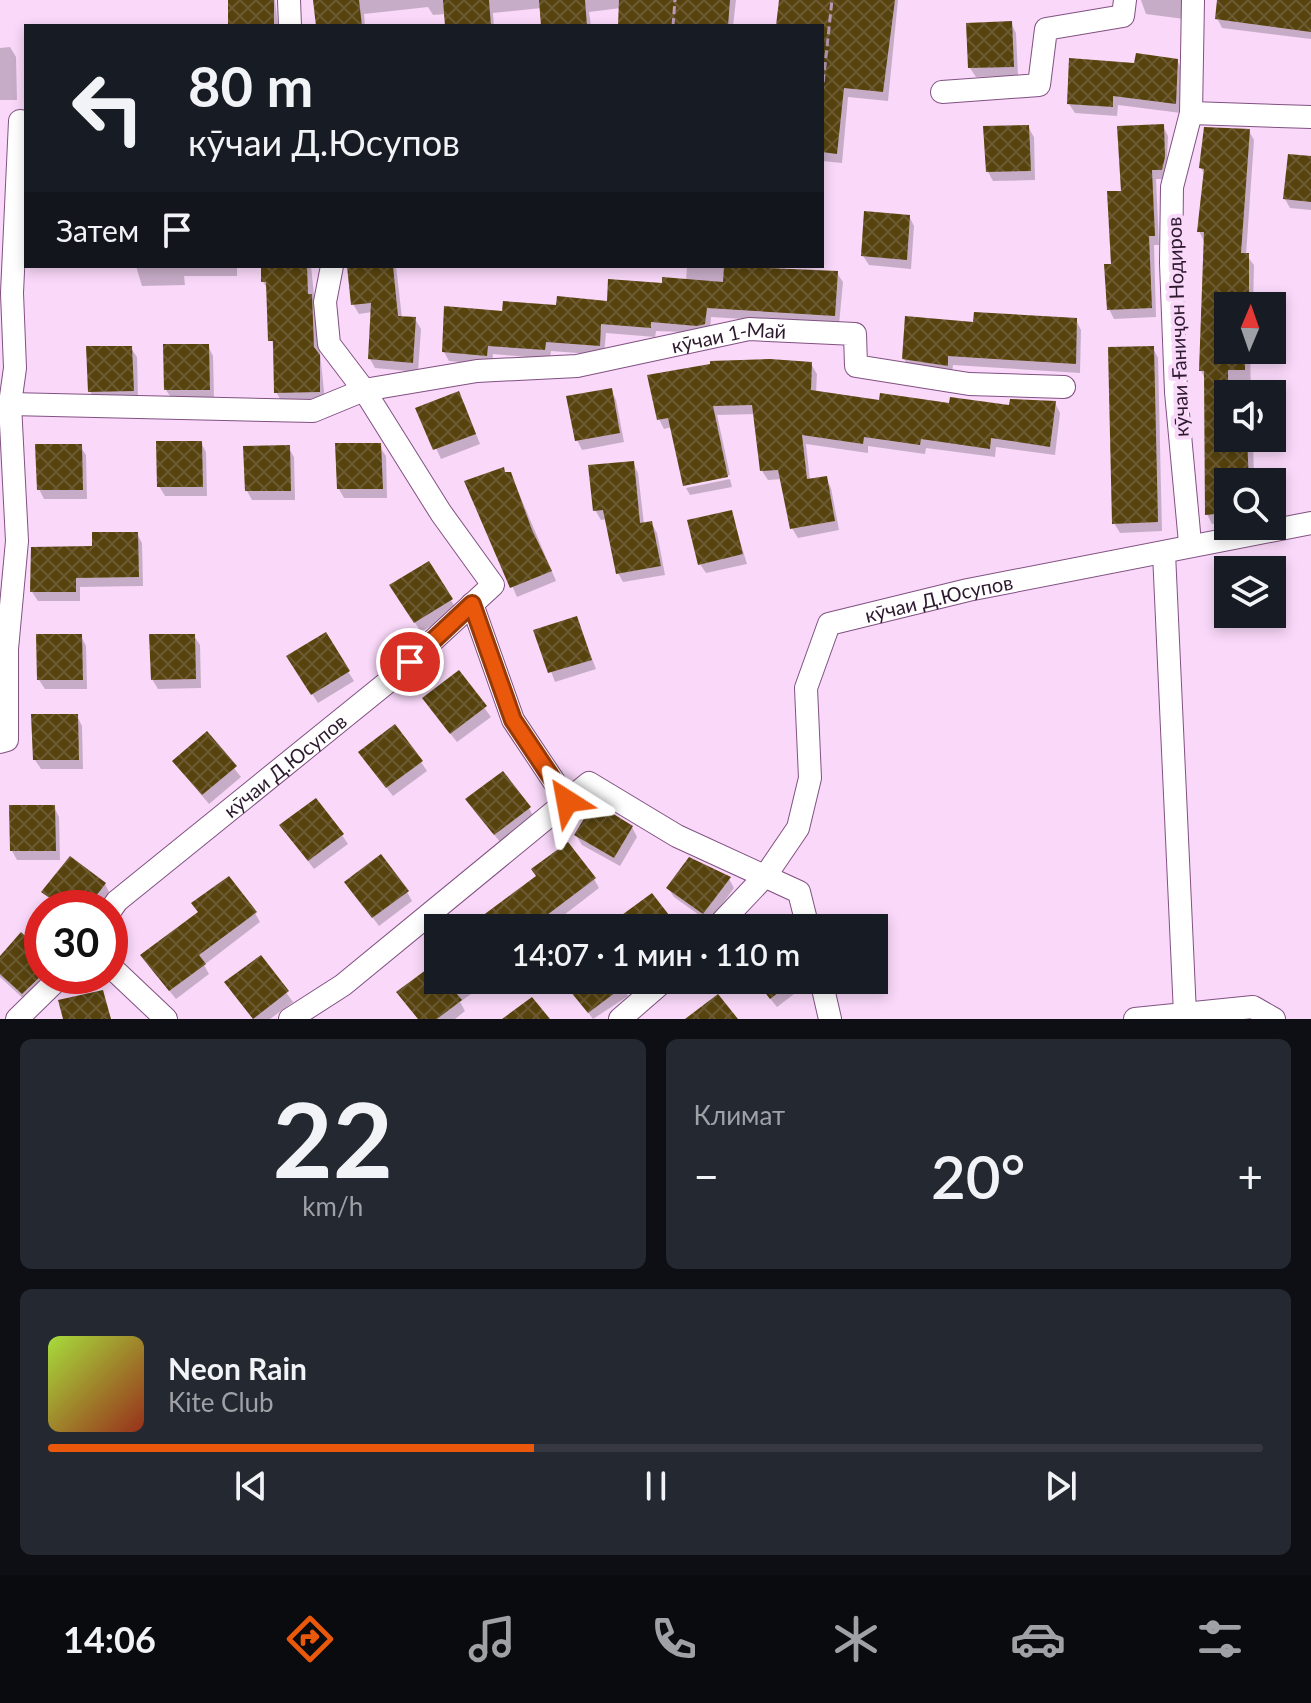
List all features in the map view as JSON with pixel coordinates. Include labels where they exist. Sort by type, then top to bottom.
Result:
[{"type":"street","points":[[289,0],[290,24]]},
{"type":"street","points":[[942,92],[1039,85],[1046,29],[1123,16],[1125,0]]},
{"type":"street","name":"кӯчаи Ғаниҷон Нодиров","points":[[1190,543],[1176,392],[1171,263],[1172,187],[1191,113],[1193,0]]},
{"type":"street","points":[[1191,113],[1311,117]]},
{"type":"street","points":[[0,742],[7,740],[10,404],[15,368],[12,293],[20,121]]},
{"type":"street","points":[[332,268],[325,302],[329,344],[364,390]]},
{"type":"street","name":"кӯчаи 1-Май","points":[[10,404],[313,411],[364,390],[477,371],[577,366],[749,329],[855,334],[856,366],[969,384],[1064,387]]},
{"type":"street","name":"кӯчаи Д.Юсупов","points":[[128,892],[389,681],[493,585],[441,513],[364,390]]},
{"type":"street","name":"кӯчаи Д.Юсупов","points":[[729,914],[766,875],[798,828],[810,778],[806,688],[829,624],[968,590],[1164,553],[1190,543],[1311,523]]},
{"type":"street","points":[[1164,553],[1185,1014]]},
{"type":"street","points":[[472,604],[513,720],[567,801]]},
{"type":"street","points":[[290,1019],[343,985],[589,783],[677,836],[799,892],[804,914]]},
{"type":"street","points":[[128,983],[166,1019]]},
{"type":"street","points":[[17,1019],[43,994]]},
{"type":"street","points":[[620,1019],[649,994]]},
{"type":"street","points":[[824,994],[830,1019]]},
{"type":"street","points":[[1135,1019],[1253,1007],[1274,1019]]},
{"type":"path","points":[[673,24],[675,0]]},
{"type":"path","points":[[824,75],[832,0]]},
{"type":"building","points":[[228,0],[274,0],[274,24],[228,24]]},
{"type":"building","points":[[313,0],[359,0],[362,24],[316,24]]},
{"type":"building","points":[[443,0],[489,0],[491,24],[445,24]]},
{"type":"building","points":[[539,0],[585,0],[587,24],[541,24]]},
{"type":"building","points":[[619,0],[730,0],[728,24],[618,24]]},
{"type":"building","points":[[779,0],[895,0],[883,92],[844,88],[837,154],[824,152],[824,24],[776,24]]},
{"type":"building","points":[[1217,0],[1311,0],[1311,32],[1215,19]]},
{"type":"building","points":[[1012,21],[1014,67],[968,68],[966,23]]},
{"type":"building","points":[[1136,53],[1178,59],[1176,104],[1113,96],[1113,107],[1067,104],[1069,58],[1134,63]]},
{"type":"building","points":[[1164,124],[1165,157],[1162,170],[1152,170],[1155,236],[1149,236],[1152,308],[1107,310],[1104,264],[1111,264],[1107,191],[1121,191],[1117,126]]},
{"type":"building","points":[[1029,125],[1031,171],[986,172],[983,126]]},
{"type":"building","points":[[1204,127],[1250,129],[1241,253],[1249,253],[1249,292],[1214,292],[1214,364],[1245,364],[1245,370],[1228,370],[1228,380],[1214,380],[1214,452],[1248,452],[1248,468],[1214,468],[1214,514],[1205,515],[1204,371],[1199,371],[1204,232],[1197,232],[1204,169],[1199,168]]},
{"type":"building","points":[[1288,154],[1311,156],[1311,202],[1283,199]]},
{"type":"building","points":[[864,211],[910,215],[907,260],[861,256]]},
{"type":"building","points":[[261,268],[307,268],[308,294],[312,294],[314,347],[320,355],[320,392],[274,393],[273,341],[268,341],[266,282],[261,282]]},
{"type":"building","points":[[347,268],[393,268],[398,316],[416,317],[413,363],[368,359],[371,303],[351,305]]},
{"type":"building","points":[[724,268],[838,271],[835,316],[707,308],[705,324],[697,326],[651,322],[651,328],[601,324],[600,346],[546,342],[545,350],[488,346],[487,356],[442,352],[444,306],[502,311],[503,301],[556,305],[557,296],[607,301],[608,279],[662,283],[662,277],[723,282]]},
{"type":"building","points":[[974,312],[1077,318],[1076,364],[948,356],[948,366],[902,359],[905,316],[973,322]]},
{"type":"building","points":[[163,344],[209,344],[210,390],[164,390]]},
{"type":"building","points":[[86,346],[132,346],[134,391],[88,392]]},
{"type":"building","points":[[1154,346],[1158,522],[1112,524],[1108,347]]},
{"type":"building","points":[[770,359],[812,362],[811,390],[879,400],[880,393],[949,403],[950,397],[1009,405],[1010,399],[1056,401],[1050,447],[991,438],[990,449],[921,439],[920,445],[864,437],[863,444],[802,435],[807,479],[827,476],[835,521],[790,529],[778,470],[760,471],[752,405],[713,406],[728,477],[683,486],[668,418],[657,420],[647,375],[710,364],[710,361]]},
{"type":"building","points":[[612,388],[620,433],[575,441],[566,396]]},
{"type":"building","points":[[459,391],[476,434],[433,450],[415,408]]},
{"type":"building","points":[[156,441],[202,441],[203,487],[157,487]]},
{"type":"building","points":[[335,443],[381,443],[383,489],[337,489]]},
{"type":"building","points":[[35,444],[82,444],[83,490],[37,490]]},
{"type":"building","points":[[290,445],[291,491],[245,491],[243,446]]},
{"type":"building","points":[[634,461],[640,523],[652,521],[661,566],[616,574],[603,510],[593,511],[588,465]]},
{"type":"building","points":[[504,467],[505,472],[511,472],[532,530],[552,571],[510,588],[464,481]]},
{"type":"building","points":[[732,510],[743,554],[698,565],[687,520]]},
{"type":"building","points":[[92,532],[138,532],[139,577],[76,578],[76,592],[30,592],[31,547],[92,546]]},
{"type":"building","points":[[429,561],[453,599],[414,623],[389,585]]},
{"type":"building","points":[[577,616],[592,660],[548,673],[533,630]]},
{"type":"building","points":[[326,632],[350,671],[311,695],[286,656]]},
{"type":"building","points":[[36,634],[82,634],[83,680],[37,680]]},
{"type":"building","points":[[149,634],[195,634],[196,679],[151,680]]},
{"type":"building","points":[[459,670],[487,706],[450,734],[422,698]]},
{"type":"building","points":[[31,714],[78,714],[79,760],[33,760]]},
{"type":"building","points":[[395,724],[423,761],[386,788],[358,752]]},
{"type":"building","points":[[207,731],[237,766],[202,795],[172,761]]},
{"type":"building","points":[[503,771],[531,807],[494,835],[465,799]]},
{"type":"building","points":[[316,798],[344,834],[308,861],[279,825]]},
{"type":"building","points":[[594,802],[633,826],[614,858],[574,835]]},
{"type":"building","points":[[9,805],[55,805],[56,851],[10,851]]},
{"type":"building","points":[[568,842],[596,878],[548,914],[485,914],[536,876],[531,869]]},
{"type":"building","points":[[381,854],[409,891],[372,918],[344,882]]},
{"type":"building","points":[[70,856],[106,883],[101,890],[43,890]]},
{"type":"building","points":[[689,857],[731,877],[703,914],[666,888]]},
{"type":"building","points":[[229,876],[257,912],[199,955],[206,964],[169,991],[140,955],[198,912],[191,903]]},
{"type":"building","points":[[652,893],[668,914],[623,914]]},
{"type":"building","points":[[21,932],[24,935],[22,994],[0,974],[0,956]]},
{"type":"building","points":[[261,955],[289,991],[253,1019],[224,982]]},
{"type":"building","points":[[424,971],[424,994],[457,994],[462,1000],[437,1019],[418,1019],[396,992]]},
{"type":"building","points":[[85,994],[104,994],[111,1019],[63,1019],[58,1000]]},
{"type":"building","points":[[572,994],[613,994],[588,1013]]},
{"type":"building","points":[[718,994],[738,1019],[685,1019]]},
{"type":"building","points":[[532,997],[550,1019],[502,1019]]},
{"type":"route","points":[[410,662],[472,604],[513,720],[567,801]]}]
